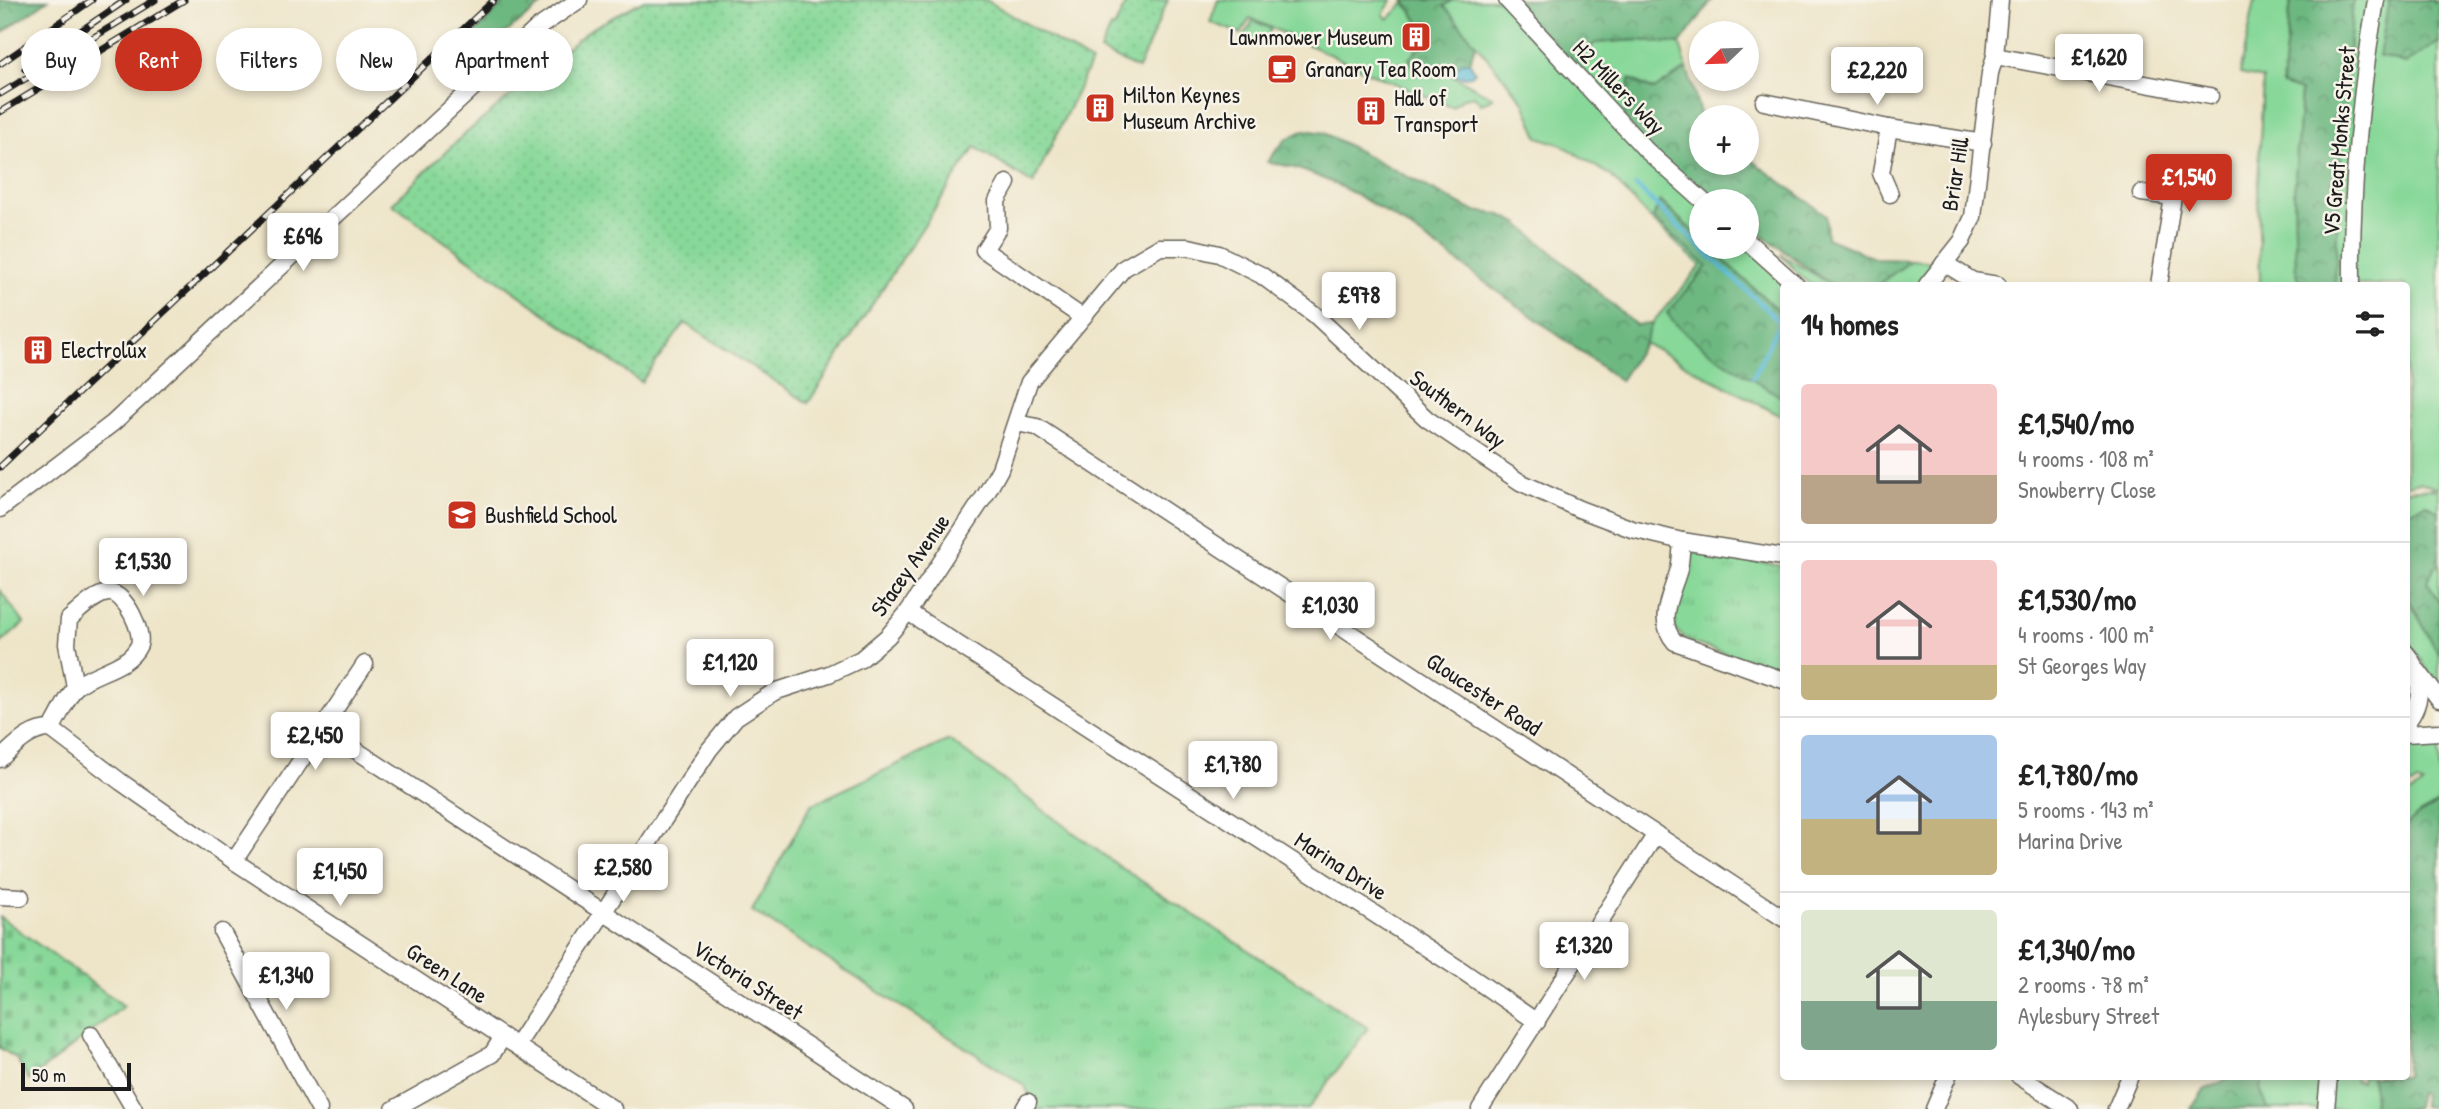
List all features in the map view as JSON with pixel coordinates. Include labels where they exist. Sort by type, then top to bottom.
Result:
[{"type":"street","points":[[0,509],[113,423],[536,29],[579,0]]},
{"type":"street","name":"H2 Millers Way","points":[[1507,0],[1646,150],[1690,189]]},
{"type":"street","name":"Briar Hill","points":[[1929,282],[1962,241],[1973,217],[2000,0]]},
{"type":"street","name":"V5 Great Monks Street","points":[[2352,282],[2363,76],[2376,0]]},
{"type":"street","points":[[1995,57],[2210,96]]},
{"type":"street","points":[[1764,102],[1889,128],[1983,143]]},
{"type":"street","points":[[1889,128],[1881,173],[1890,194]]},
{"type":"street","points":[[1007,183],[997,201],[998,228],[984,250],[1082,317]]},
{"type":"street","points":[[2141,193],[2173,197],[2159,282]]},
{"type":"street","name":"Southern Way","points":[[1016,423],[1029,382],[1124,268],[1160,247],[1189,247],[1220,254],[1261,275],[1314,314],[1427,419],[1520,482],[1632,529],[1682,541],[1780,557]]},
{"type":"street","points":[[1759,252],[1793,282]]},
{"type":"street","points":[[1944,263],[1979,282]]},
{"type":"street","name":"Stacey Avenue","points":[[394,1109],[492,1054],[510,1041],[603,913],[709,750],[736,717],[774,692],[829,674],[861,659],[888,636],[908,612],[986,494],[1000,469],[1016,423]]},
{"type":"street","name":"Gloucester Road","points":[[1016,423],[1037,427],[1780,916]]},
{"type":"street","points":[[1682,541],[1680,565],[1665,612],[1669,635],[1675,642],[1780,679]]},
{"type":"street","points":[[0,759],[31,732],[51,729],[75,688],[132,657],[140,643],[140,630],[122,597],[114,593],[102,594],[69,619],[67,644],[75,688]]},
{"type":"street","name":"Marina Drive","points":[[908,612],[1537,1022]]},
{"type":"street","points":[[2410,657],[2439,699]]},
{"type":"street","points":[[2410,657],[2419,679],[2418,701],[2410,716]]},
{"type":"street","points":[[234,861],[365,664]]},
{"type":"street","name":"Victoria Street","points":[[322,728],[904,1109]]},
{"type":"street","name":"Green Lane","points":[[51,729],[234,861],[613,1109]]},
{"type":"street","points":[[2410,734],[2439,732]]},
{"type":"street","points":[[1480,1109],[1656,834]]},
{"type":"street","points":[[0,896],[21,897]]},
{"type":"street","points":[[222,932],[319,1109]]},
{"type":"street","points":[[91,1035],[134,1109]]},
{"type":"street","points":[[1934,1109],[1946,1080]]},
{"type":"street","points":[[2025,1080],[2070,1109]]},
{"type":"street","points":[[2116,1109],[2128,1080]]},
{"type":"street","points":[[2326,1109],[2329,1080]]},
{"type":"green space","points":[[0,0],[48,0],[0,34]]},
{"type":"green space","points":[[506,0],[548,0],[512,28],[480,28]]},
{"type":"green space","points":[[644,0],[986,0],[1091,62],[1033,184],[975,147],[808,403],[685,323],[641,382],[392,204],[459,139],[516,91],[573,91],[573,43],[589,30]]},
{"type":"green space","points":[[1128,0],[1168,0],[1138,69],[1100,51]]},
{"type":"green space","points":[[1218,0],[1392,0],[1383,14],[1388,19],[1405,3],[1423,28],[1409,31],[1410,43],[1417,43],[1415,54],[1493,98],[1481,104],[1474,96],[1463,98],[1452,107],[1250,18],[1241,34],[1210,22]]},
{"type":"green space","points":[[1404,0],[1453,0],[1444,6],[1476,44],[1469,62],[1462,62],[1451,73],[1436,67],[1416,75],[1409,58],[1425,44],[1423,28]]},
{"type":"green space","points":[[1453,0],[1507,0],[1595,43],[1637,40],[1680,44],[1687,69],[1654,90],[1631,79],[1694,189],[1689,189],[1689,228],[1660,201],[1653,218],[1689,250],[1689,255],[1647,216],[1611,176],[1562,145],[1538,137],[1524,102],[1444,6]]},
{"type":"green space","points":[[1507,0],[1712,0],[1697,21],[1689,21],[1689,32],[1680,44],[1637,40],[1595,43],[1573,65]]},
{"type":"green space","points":[[2255,0],[2291,0],[2282,84],[2301,91],[2294,194],[2296,271],[2301,282],[2260,282],[2258,184],[2263,79],[2240,74]]},
{"type":"green space","points":[[2291,0],[2353,0],[2339,186],[2335,282],[2301,282],[2296,271],[2294,194],[2301,91],[2282,85]]},
{"type":"green space","points":[[2353,0],[2389,0],[2380,56],[2406,63],[2439,42],[2439,488],[2420,482],[2410,484],[2410,282],[2335,282],[2339,186]]},
{"type":"green space","points":[[2389,0],[2433,0],[2433,3],[2439,0],[2439,42],[2406,63],[2379,56]]},
{"type":"green space","points":[[1253,20],[1271,29],[1264,44],[1245,35]]},
{"type":"green space","points":[[1687,68],[1689,91],[1694,91],[1698,105],[1689,105],[1689,175],[1759,175],[1759,166],[1826,215],[1827,238],[1877,259],[1912,260],[1881,282],[1828,282],[1759,233],[1759,189],[1699,189],[1646,150],[1623,126],[1630,79],[1654,90]]},
{"type":"green space","points":[[1305,130],[1324,133],[1473,211],[1499,214],[1518,223],[1636,325],[1652,323],[1644,343],[1620,381],[1382,210],[1323,179],[1295,168],[1267,162],[1286,139]]},
{"type":"green space","points":[[1660,201],[1689,228],[1689,250],[1653,218]]},
{"type":"green space","points":[[1780,254],[1827,282],[1807,282]]},
{"type":"green space","points":[[1759,257],[1792,282],[1780,282],[1780,312],[1722,259],[1759,259]]},
{"type":"green space","points":[[1693,259],[1699,259],[1707,266],[1667,313],[1704,348],[1780,396],[1780,415],[1644,343],[1652,323],[1701,266]]},
{"type":"green space","points":[[1699,259],[1722,259],[1780,312],[1780,396],[1704,348],[1667,313],[1707,266]]},
{"type":"green space","points":[[1912,260],[1944,263],[1929,282],[1881,282]]},
{"type":"green space","points":[[2432,488],[2439,491],[2439,512],[2426,504],[2410,511],[2410,490]]},
{"type":"green space","points":[[2426,504],[2439,512],[2439,564],[2434,567],[2428,582],[2439,603],[2439,655],[2410,601],[2410,511]]},
{"type":"green space","points":[[1693,552],[1780,566],[1780,670],[1692,643],[1676,631],[1671,614]]},
{"type":"green space","points":[[2439,564],[2439,603],[2428,582],[2434,567]]},
{"type":"green space","points":[[0,590],[24,623],[0,644]]},
{"type":"green space","points":[[2410,601],[2439,655],[2439,705],[2431,679],[2410,646]]},
{"type":"green space","points":[[2439,732],[2439,803],[2410,822],[2410,793],[2423,785],[2417,783],[2410,786],[2410,734]]},
{"type":"green space","points":[[949,740],[1120,867],[1368,1028],[1308,1109],[1035,1109],[1036,1106],[1024,1085],[752,911],[811,805]]},
{"type":"green space","points":[[2439,803],[2439,1108],[2422,1106],[2423,1094],[2419,1093],[2415,1109],[2372,1109],[2372,1080],[2410,1080],[2410,822]]},
{"type":"green space","points":[[0,917],[124,1006],[29,1080],[16,1058],[0,1048]]},
{"type":"green space","points":[[2225,1080],[2262,1080],[2260,1088],[2268,1109],[2191,1109],[2204,1090]]},
{"type":"green space","points":[[2236,1080],[2372,1080],[2374,1089],[2372,1109],[2235,1109]]},
{"type":"water","points":[[1462,62],[1469,62],[1475,71],[1471,76],[1463,77],[1451,73]]},
{"type":"waterway","points":[[1636,186],[1780,322],[1753,377]]},
{"type":"railway","points":[[0,64],[92,0]]},
{"type":"railway","points":[[85,28],[126,0]]},
{"type":"railway","points":[[0,94],[155,0]]},
{"type":"railway","points":[[0,112],[184,0]]},
{"type":"railway","points":[[0,467],[494,0]]},
{"type":"place","name":"Lawnmower Museum","points":[[1416,37]]},
{"type":"place","name":"Granary Tea Room","points":[[1282,69]]},
{"type":"place","name":"Milton Keynes Museum Archive","points":[[1100,108]]},
{"type":"place","name":"Hall of Transport","points":[[1371,111]]},
{"type":"place","name":"Electrolux","points":[[38,350]]},
{"type":"place","name":"Bushfield School","points":[[462,515]]}]
